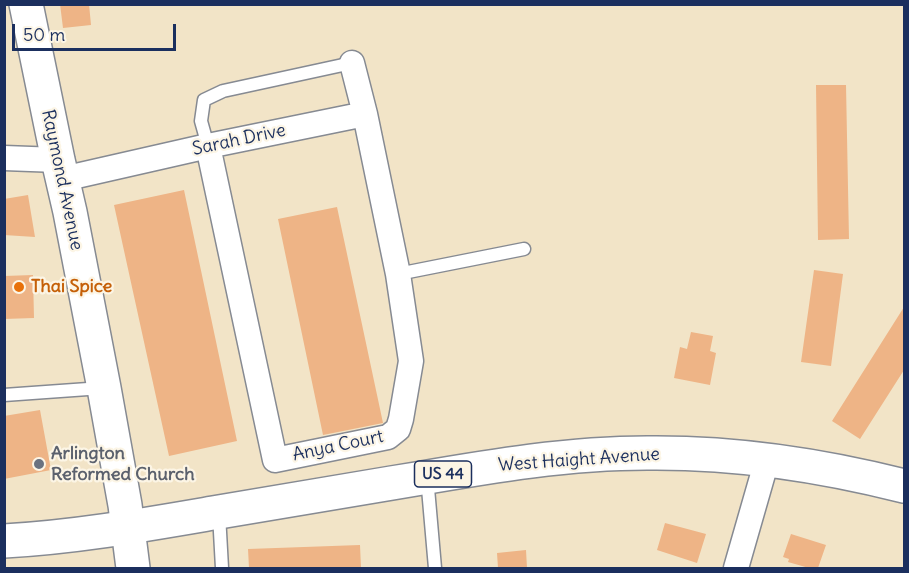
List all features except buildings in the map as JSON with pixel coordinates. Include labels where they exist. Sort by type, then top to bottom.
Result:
[{"type":"main road","name":"Raymond Avenue","points":[[26,4],[104,388],[120,474],[133,568]]},
{"type":"main road","name":"West Haight Avenue","points":[[4,541],[65,537],[128,528],[530,461],[608,454],[687,454],[767,460],[845,472],[904,486]]},
{"type":"street","points":[[352,63],[365,114]]},
{"type":"street","name":"Sarah Drive","points":[[4,158],[60,169],[208,146],[365,114]]},
{"type":"street","name":"Anya Court","points":[[208,146],[275,460],[388,437],[398,429],[411,361],[398,274],[365,114]]},
{"type":"street","points":[[736,568],[767,460]]},
{"type":"lane","points":[[208,146],[201,121],[204,100],[223,91],[352,63]]},
{"type":"lane","points":[[398,274],[524,249]]},
{"type":"lane","points":[[4,395],[104,388]]},
{"type":"lane","points":[[427,477],[435,568]]},
{"type":"lane","points":[[219,512],[222,568]]},
{"type":"place","name":"Thai Spice","points":[[19,287]]},
{"type":"place","name":"Arlington Reformed Church","points":[[39,464]]}]
